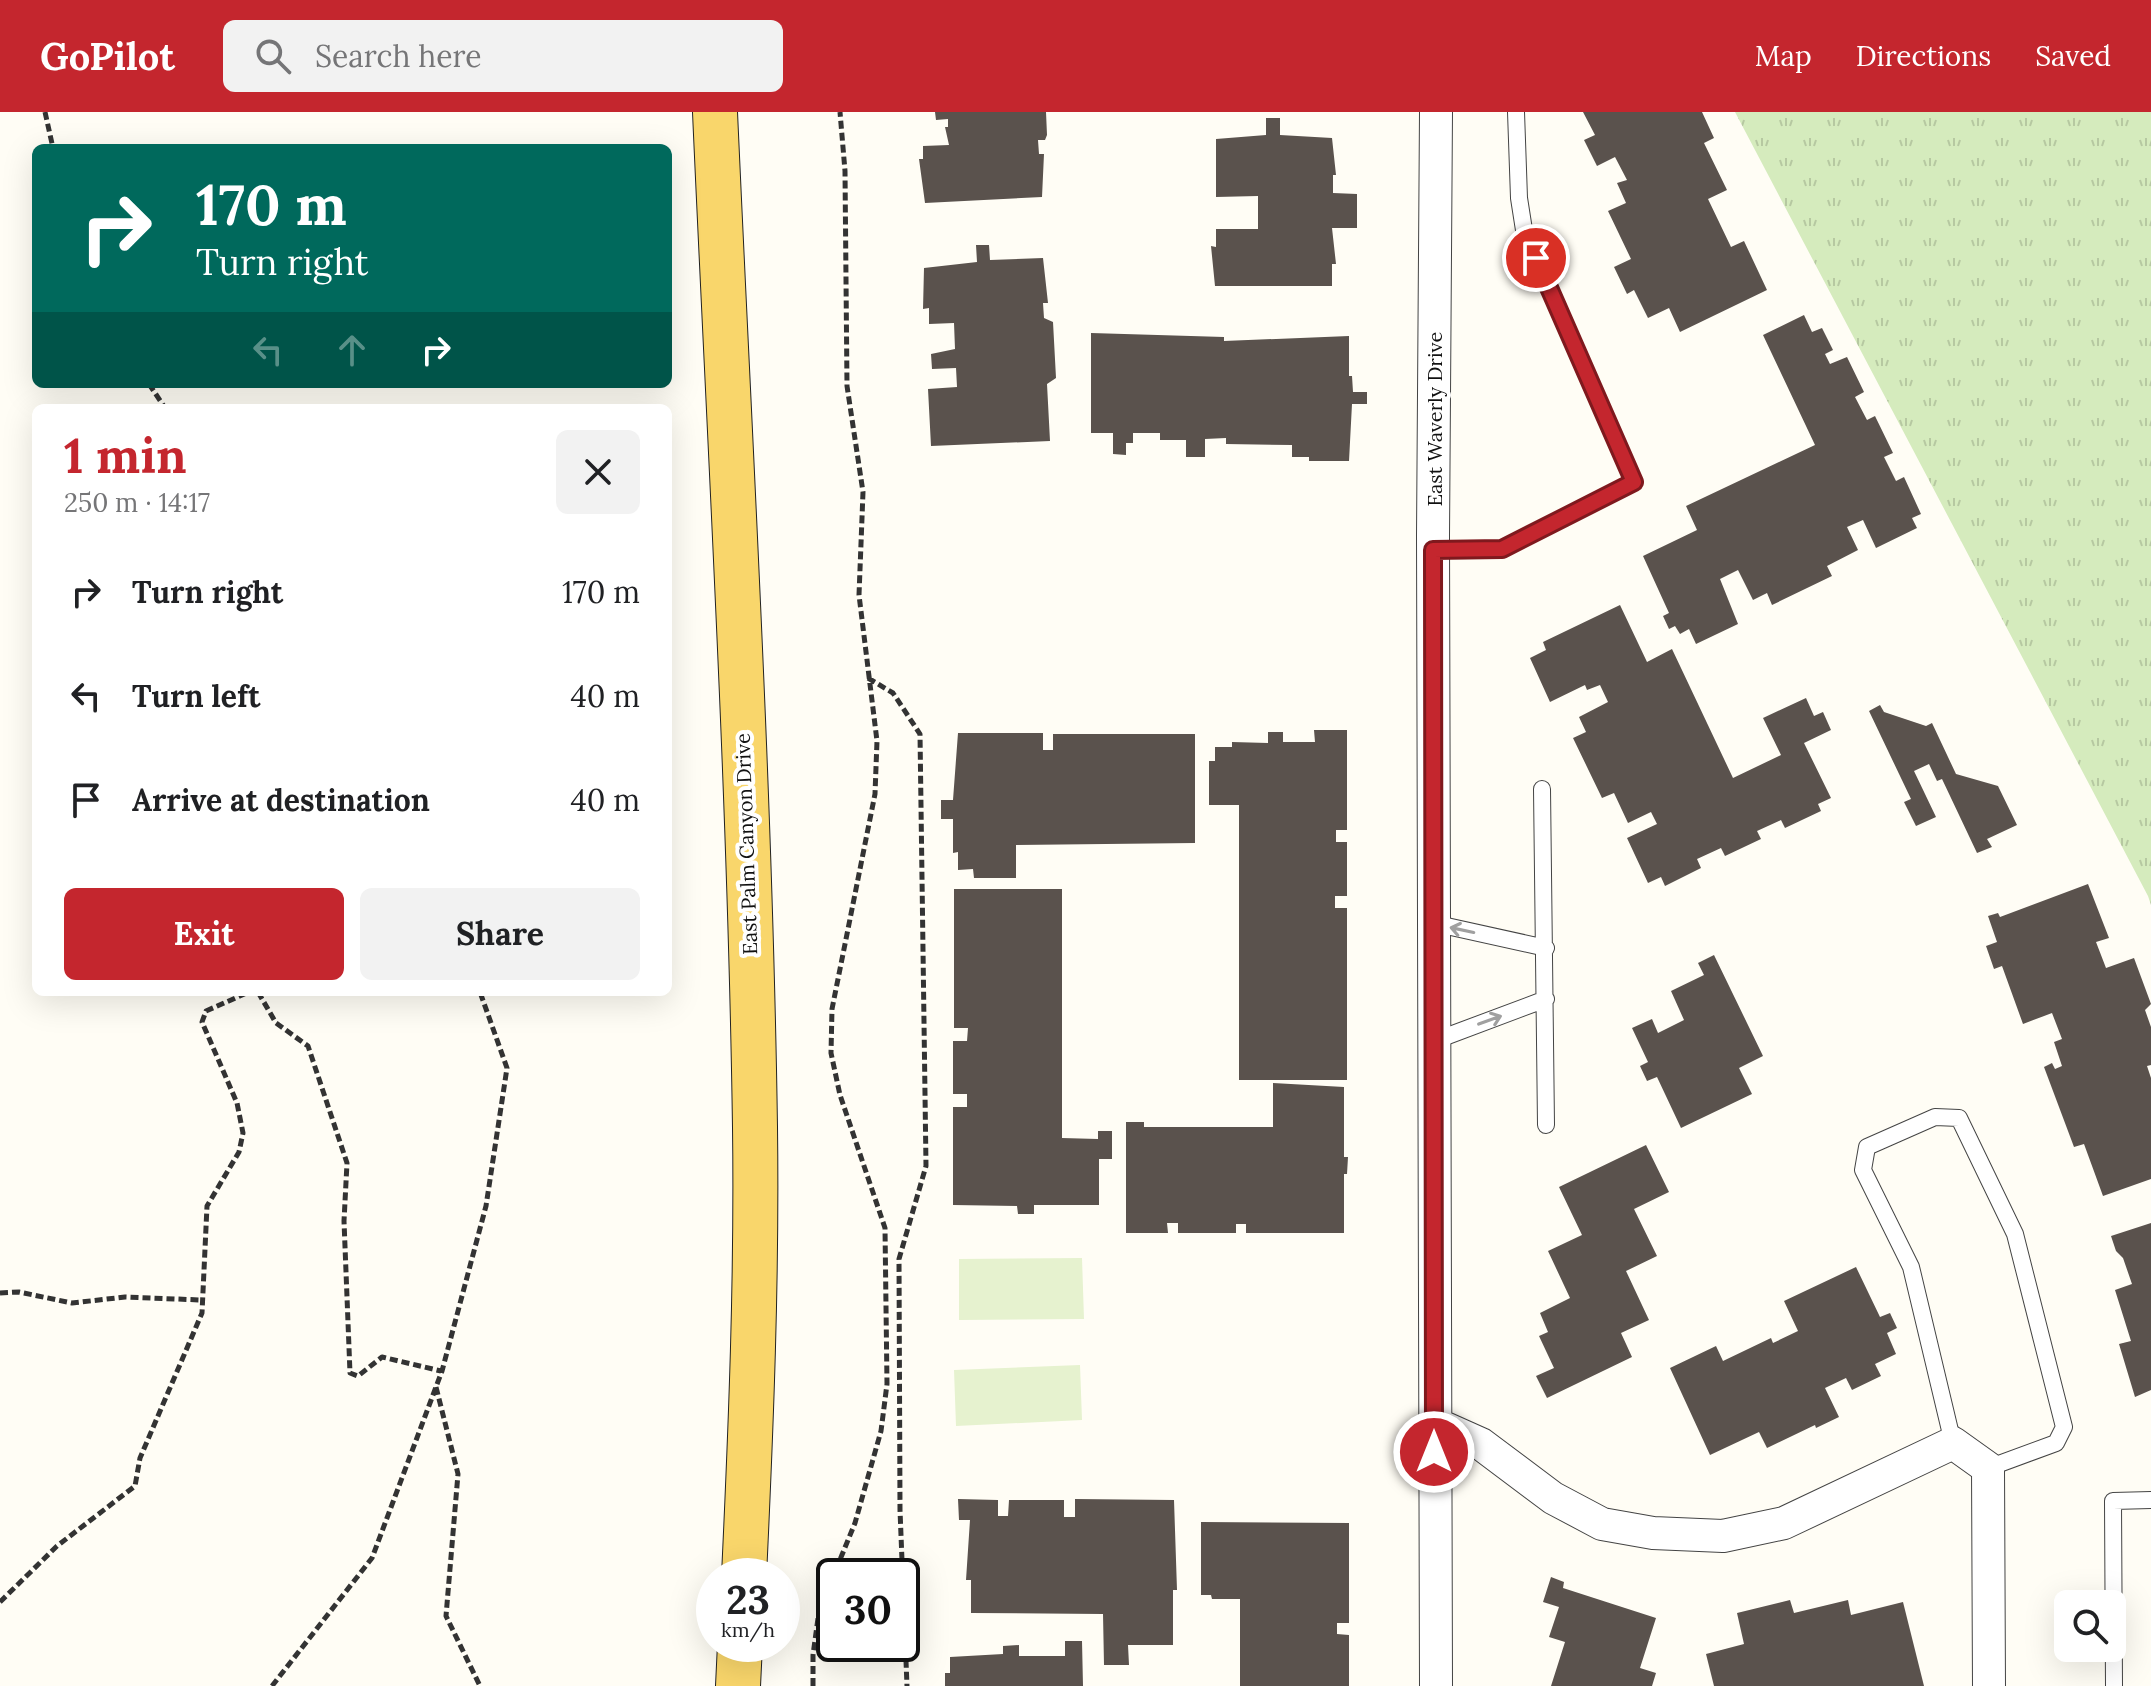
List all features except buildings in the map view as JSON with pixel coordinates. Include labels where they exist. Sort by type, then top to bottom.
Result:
[{"type":"main road","name":"East Palm Canyon Drive","points":[[715,112],[744,750],[755,1129],[751,1410],[745,1558]]},
{"type":"main road","points":[[738,1686],[739,1662]]},
{"type":"street","name":"East Waverly Drive","points":[[1436,112],[1433,550],[1436,1686]]},
{"type":"street","points":[[1434,1423],[1481,1444],[1553,1498],[1602,1524],[1653,1533],[1723,1536],[1784,1523],[1953,1443],[1988,1468],[1989,1686]]},
{"type":"lane","points":[[1433,550],[1502,549],[1634,482],[1524,230],[1519,198],[1516,112]]},
{"type":"lane","points":[[1542,789],[1546,1125]]},
{"type":"lane","points":[[1433,923],[1546,948]]},
{"type":"lane","points":[[1434,1041],[1546,999]]},
{"type":"lane","points":[[1953,1443],[1911,1267],[1863,1170],[1867,1147],[1935,1117],[1959,1118],[2015,1234],[2064,1427],[2056,1443],[1988,1468]]},
{"type":"lane","points":[[2114,1686],[2113,1501],[2151,1500]]},
{"type":"path","points":[[45,112],[52,144]]},
{"type":"path","points":[[813,1686],[813,1655],[819,1611],[855,1523],[881,1431],[887,1384],[885,1228],[840,1095],[831,1053],[832,1009],[875,794],[877,741],[859,595],[863,492],[847,386],[845,171],[840,112]]},
{"type":"path","points":[[867,678],[893,693],[920,734],[926,1166],[899,1259],[900,1510],[907,1686]]},
{"type":"path","points":[[0,1602],[57,1546],[135,1486],[140,1458],[202,1313],[207,1206],[239,1152],[243,1133],[237,1103],[202,1022],[206,1011],[240,996]]},
{"type":"path","points":[[260,996],[276,1023],[308,1046],[347,1163],[344,1221],[350,1373],[358,1376],[382,1357],[442,1371]]},
{"type":"path","points":[[272,1686],[372,1558],[442,1371],[486,1206],[507,1068],[481,996]]},
{"type":"path","points":[[0,1293],[19,1292],[72,1303],[125,1297],[202,1300]]},
{"type":"path","points":[[436,1387],[458,1474],[446,1616],[480,1686]]},
{"type":"green space","points":[[1735,112],[2151,112],[2151,905],[2148,896]]},
{"type":"green space","points":[[1082,1258],[1084,1319],[959,1320],[959,1259]]},
{"type":"green space","points":[[1080,1365],[1082,1420],[956,1426],[954,1370]]},
{"type":"route","points":[[1434,1452],[1433,550],[1502,549],[1634,482],[1536,258]]}]
